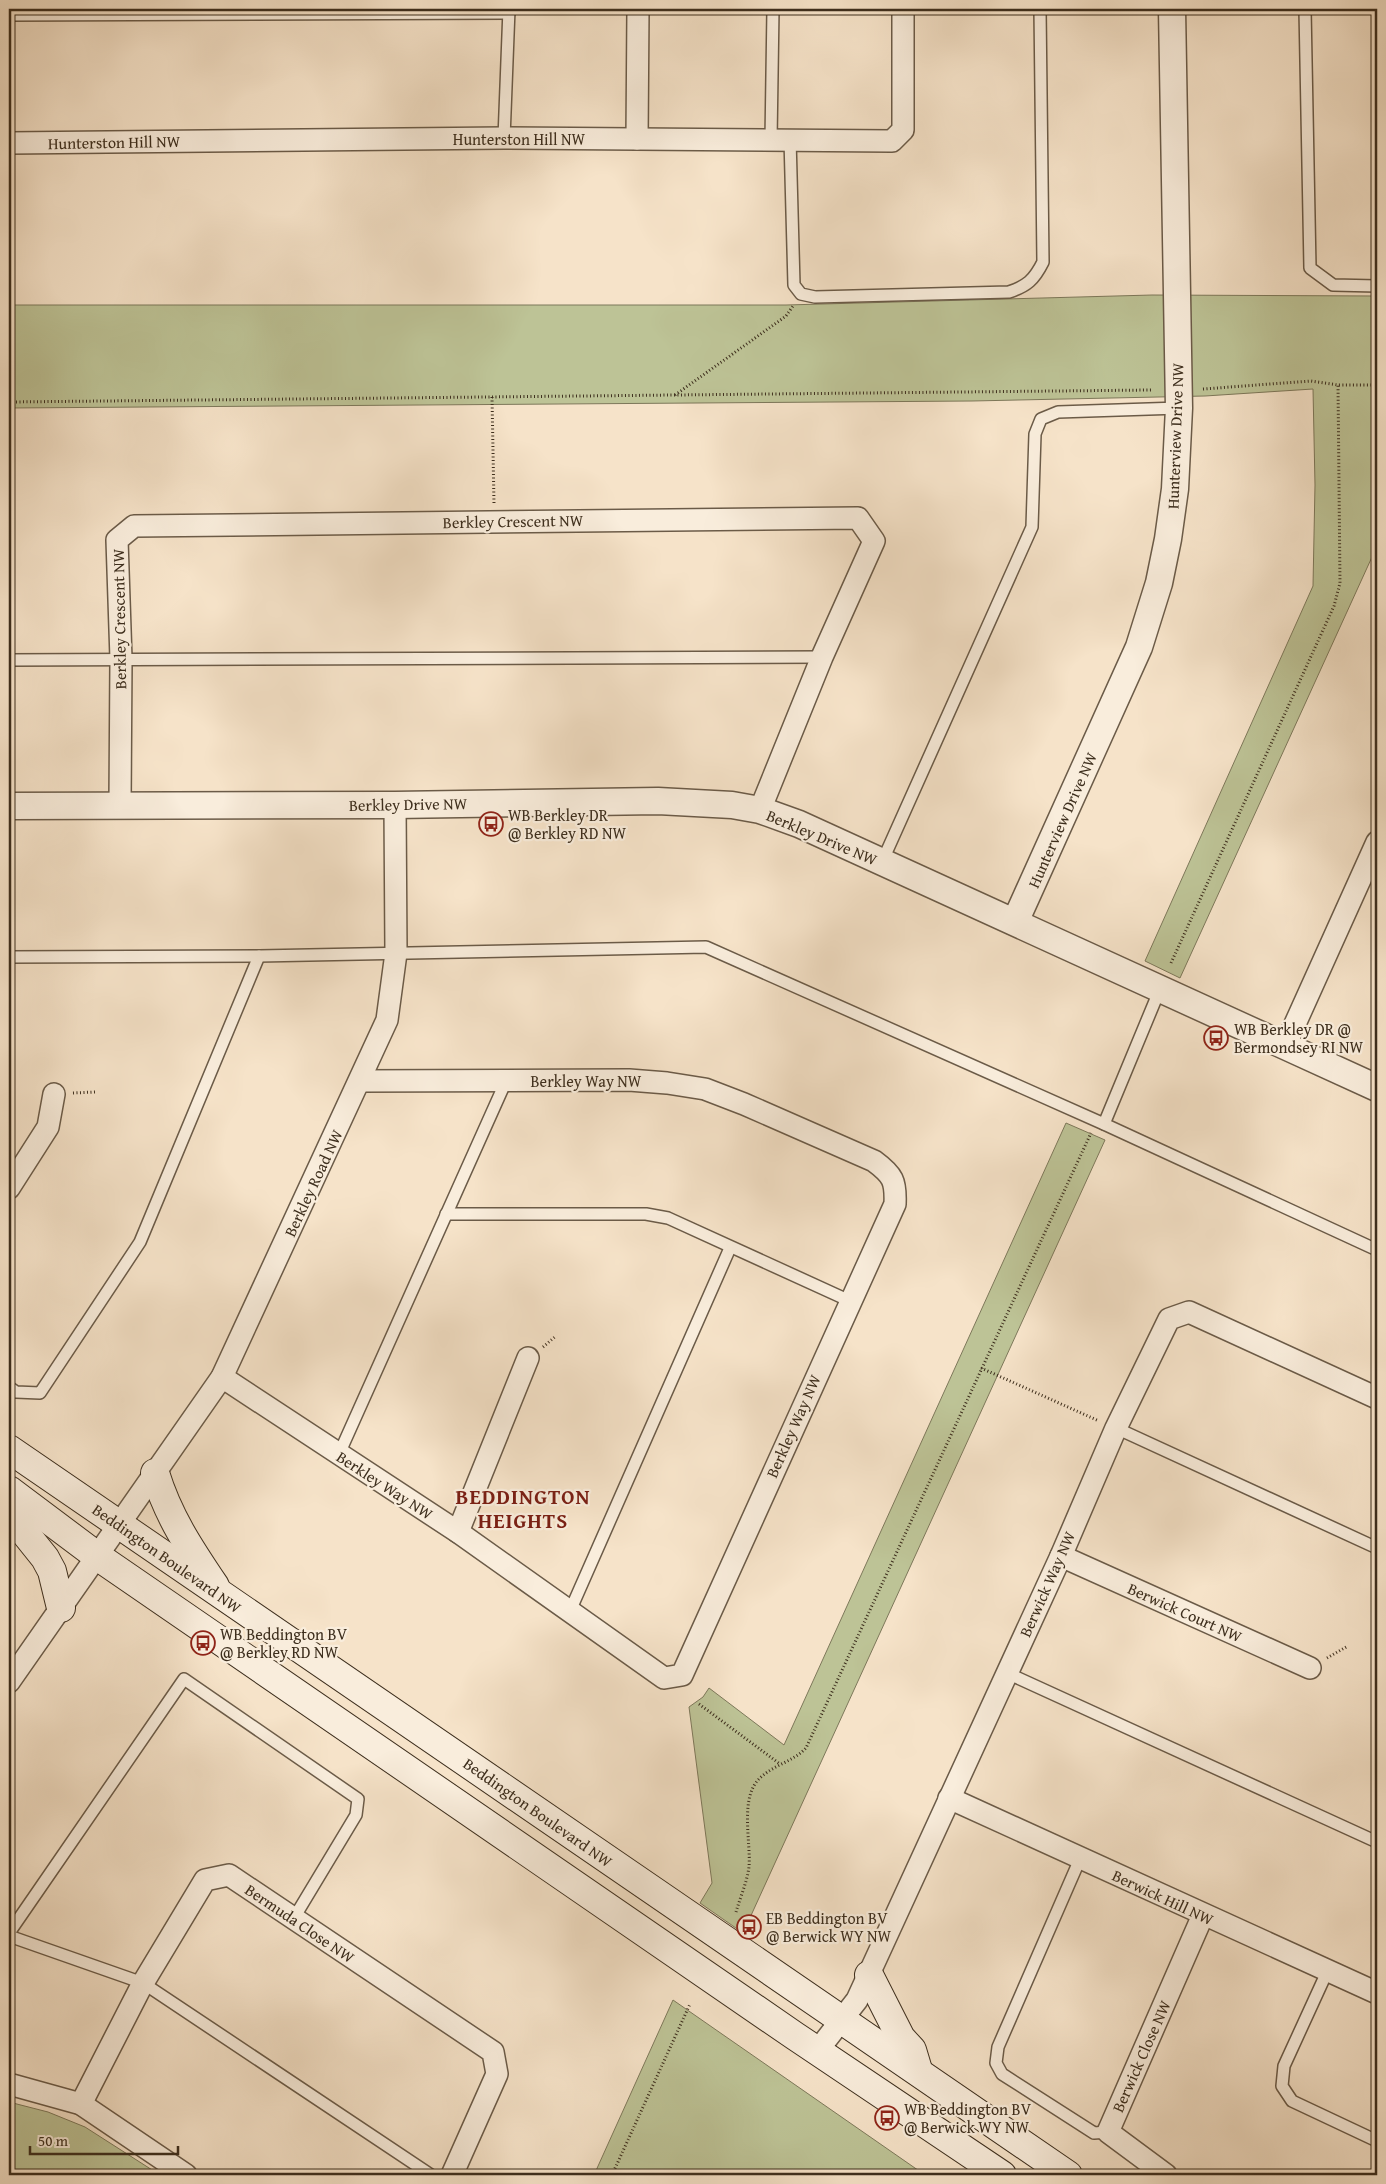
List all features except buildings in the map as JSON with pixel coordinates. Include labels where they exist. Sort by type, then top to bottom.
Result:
[{"type":"main road","name":"Beddington Boulevard NW","points":[[9,1449],[1068,2175]]},
{"type":"main road","points":[[156,1473],[162,1494],[180,1533],[223,1597]]},
{"type":"main road","points":[[9,1490],[98,1556],[787,2031],[1002,2175]]},
{"type":"main road","points":[[9,1513],[45,1558],[52,1571],[61,1608]]},
{"type":"main road","points":[[869,1974],[901,2038],[912,2050],[920,2074]]},
{"type":"street","points":[[637,139],[638,9]]},
{"type":"street","name":"Hunterston Hill NW","points":[[9,143],[504,138],[892,141],[903,130],[903,9]]},
{"type":"street","name":"Hunterview Drive NW","points":[[1015,922],[1139,647],[1156,592],[1176,489],[1179,408],[1172,9]]},
{"type":"street","name":"Berkley Crescent NW","points":[[120,804],[121,659],[117,540],[134,526],[858,518],[874,541],[822,657],[760,810]]},
{"type":"street","name":"Berkley Drive NW","points":[[9,806],[120,804],[394,805],[658,800],[732,805],[760,810],[799,824],[1160,989],[1286,1044],[1377,1088]]},
{"type":"street","name":"Berkley Road NW","points":[[9,1682],[222,1377],[387,1020],[396,953],[394,805]]},
{"type":"street","points":[[1286,1044],[1377,842]]},
{"type":"street","name":"Berkley Way NW","points":[[222,1377],[458,1532],[664,1678],[682,1675],[895,1204],[896,1189],[890,1173],[874,1161],[705,1089],[629,1080],[360,1081]]},
{"type":"street","points":[[9,1188],[48,1127],[54,1094]]},
{"type":"street","name":"Berwick Way NW","points":[[818,2050],[857,2000],[1061,1556],[1116,1428],[1170,1319],[1189,1312],[1377,1398]]},
{"type":"street","points":[[458,1532],[528,1358]]},
{"type":"street","name":"Berwick Court NW","points":[[1061,1556],[1310,1668]]},
{"type":"street","name":"Berwick Hill NW","points":[[950,1798],[1327,1972],[1377,1993]]},
{"type":"street","name":"Bermuda Close NW","points":[[81,2104],[144,1983],[205,1880],[229,1876],[493,2052],[497,2074],[452,2175]]},
{"type":"street","name":"Berwick Close NW","points":[[1166,2175],[1108,2132],[1203,1915]]},
{"type":"street","points":[[9,2084],[81,2104],[186,2175]]},
{"type":"lane","points":[[773,9],[781,140],[794,285],[802,294],[815,297],[1009,292],[1024,287],[1035,278],[1043,262],[1040,9]]},
{"type":"lane","points":[[1305,9],[1310,268],[1333,285],[1377,286]]},
{"type":"lane","points":[[9,15],[509,11],[504,138]]},
{"type":"lane","points":[[882,862],[1032,526],[1035,434],[1041,419],[1058,412],[1179,408]]},
{"type":"lane","points":[[9,660],[822,657]]},
{"type":"lane","points":[[9,957],[259,956],[706,947],[1100,1123],[1377,1250]]},
{"type":"lane","points":[[9,1387],[16,1392],[40,1393],[140,1242],[259,956]]},
{"type":"lane","points":[[1100,1123],[1160,989]]},
{"type":"lane","points":[[339,1454],[506,1081]]},
{"type":"lane","points":[[446,1214],[646,1214],[668,1218],[730,1248],[850,1300]]},
{"type":"lane","points":[[570,1611],[730,1248]]},
{"type":"lane","points":[[1116,1428],[1377,1548]]},
{"type":"lane","points":[[1007,1673],[1377,1842]]},
{"type":"lane","points":[[294,1918],[356,1815],[358,1798],[184,1679],[9,1934],[144,1983],[432,2175]]},
{"type":"lane","points":[[1080,1859],[998,2046],[996,2063],[1002,2074],[1094,2133],[1108,2132]]},
{"type":"lane","points":[[1327,1972],[1284,2066],[1282,2086],[1292,2101],[1377,2141]]},
{"type":"path","points":[[674,396],[786,316],[802,294]]},
{"type":"path","points":[[1203,389],[1311,381],[1338,385],[1377,385]]},
{"type":"path","points":[[1171,963],[1334,606],[1340,583],[1338,385]]},
{"type":"path","points":[[9,402],[1151,390]]},
{"type":"path","points":[[492,397],[494,508]]},
{"type":"path","points":[[736,1912],[749,1867],[749,1796],[758,1780],[780,1764],[798,1756],[806,1748],[981,1368],[1100,1123]]},
{"type":"path","points":[[981,1368],[1116,1428]]},
{"type":"path","points":[[699,1704],[780,1764]]},
{"type":"path","points":[[612,2175],[690,2004]]},
{"type":"green space","points":[[1152,295],[1377,296],[1377,546],[1180,978],[1145,961],[1313,586],[1315,485],[1313,389],[1205,396],[972,401],[9,408],[9,305],[786,305]]},
{"type":"green space","points":[[1066,1123],[1105,1140],[743,1933],[700,1903],[712,1883],[689,1707],[703,1697],[709,1688],[784,1745]]},
{"type":"green space","points":[[673,2000],[925,2175],[594,2175]]},
{"type":"green space","points":[[9,2102],[48,2112],[85,2127],[160,2175],[9,2175]]},
{"type":"place","name":"WB Berkley DR @ Berkley RD NW","points":[[491,824]]},
{"type":"place","name":"WB Berkley DR @ Bermondsey RI NW","points":[[1216,1038]]},
{"type":"place","name":"WB Beddington BV @ Berkley RD NW","points":[[203,1643]]},
{"type":"place","name":"EB Beddington BV @ Berwick WY NW","points":[[749,1927]]},
{"type":"place","name":"WB Beddington BV @ Berwick WY NW","points":[[887,2118]]},
{"type":"district","name":"BEDDINGTON HEIGHTS","points":[[523,1508]]}]
